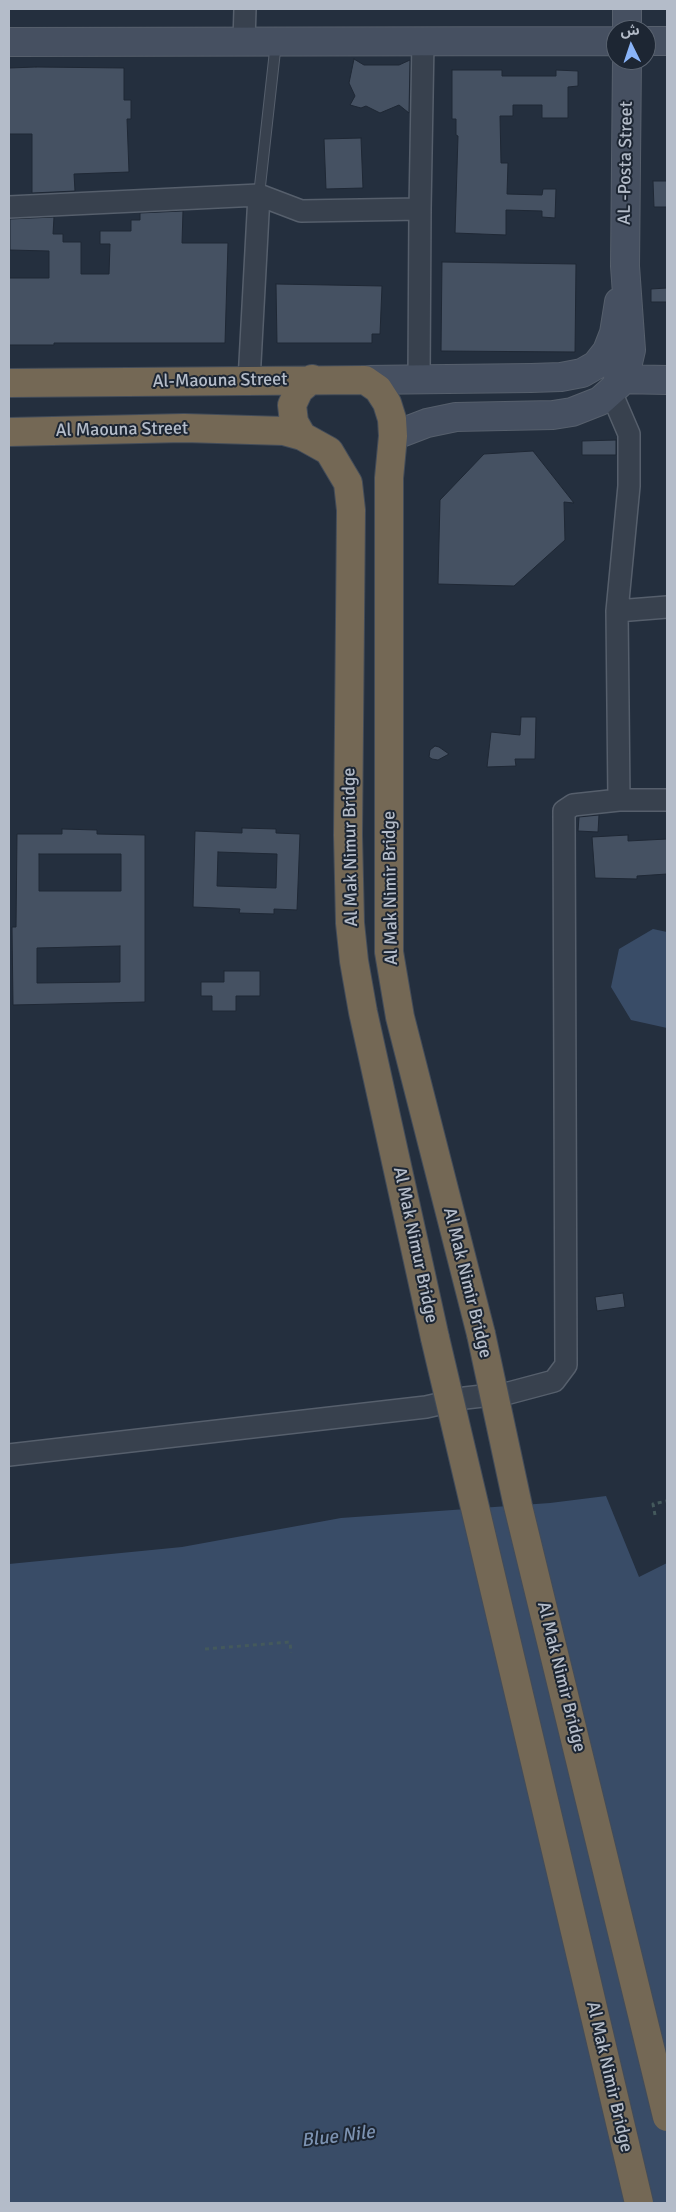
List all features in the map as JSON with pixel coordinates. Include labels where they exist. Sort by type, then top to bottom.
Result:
[{"type":"highway","points":[[302,436],[294,422],[292,406],[299,390],[312,379]]},
{"type":"highway","name":"Al-Maouna Street","points":[[9,383],[365,380]]},
{"type":"highway","points":[[365,380],[378,389],[387,403],[392,419],[393,436]]},
{"type":"highway","name":"Al Maouna Street","points":[[9,432],[184,428],[235,429]]},
{"type":"highway","name":"Al Mak Nimur Bridge","points":[[235,429],[284,431],[302,436],[329,451],[348,483],[350,497],[351,652],[348,835],[350,923],[354,961],[363,1012],[435,1338]]},
{"type":"highway","name":"Al Mak Nimir Bridge","points":[[393,436],[389,478],[389,952],[400,1017],[480,1334],[518,1506],[667,2117]]},
{"type":"highway","name":"Al Mak Nimir Bridge","points":[[435,1338],[639,2203]]},
{"type":"street","points":[[244,42],[245,9]]},
{"type":"street","points":[[419,379],[423,41]]},
{"type":"street","points":[[9,42],[606,41]]},
{"type":"street","name":"AL -Posta Street","points":[[625,266],[627,70]]},
{"type":"street","points":[[9,207],[259,195],[301,211],[420,209]]},
{"type":"street","points":[[248,381],[259,195]]},
{"type":"street","points":[[365,380],[530,378],[582,374],[596,365],[607,352],[614,334],[625,266]]},
{"type":"street","points":[[393,436],[442,419],[553,415],[587,408],[615,386],[628,363],[631,350],[625,266]]},
{"type":"street","points":[[615,386],[667,380]]},
{"type":"street","points":[[615,386],[629,434],[629,486],[617,611],[619,800]]},
{"type":"street","points":[[617,611],[667,607]]},
{"type":"street","points":[[9,1455],[426,1407],[466,1398],[509,1393],[554,1381],[566,1365],[564,811],[573,805],[619,800],[667,800]]},
{"type":"lane","points":[[259,195],[276,41]]},
{"type":"path","points":[[655,1514],[653,1504],[667,1501]]},
{"type":"path","points":[[205,1649],[290,1642],[291,1653]]},
{"type":"water","points":[[653,929],[667,932],[667,1028],[631,1020],[611,987],[619,949]]},
{"type":"water","name":"Blue Nile","points":[[606,1496],[639,1577],[667,1563],[667,2203],[9,2203],[9,1564],[182,1547],[341,1518],[550,1503]]},
{"type":"building","points":[[354,59],[364,65],[399,65],[410,60],[409,113],[399,105],[380,113],[366,106],[361,108],[350,105],[355,96],[349,83]]},
{"type":"building","points":[[9,68],[124,68],[124,100],[131,100],[131,119],[127,119],[129,172],[74,174],[75,191],[32,193],[32,134],[9,134]]},
{"type":"building","points":[[452,70],[502,70],[502,76],[556,76],[556,70],[578,71],[578,86],[568,87],[568,118],[542,118],[542,105],[513,105],[513,116],[500,116],[501,163],[508,163],[507,194],[542,195],[543,189],[556,189],[555,218],[542,217],[542,211],[506,210],[506,235],[455,233],[458,136],[456,135],[456,119],[452,119]]},
{"type":"building","points":[[361,138],[363,188],[326,189],[324,139]]},
{"type":"building","points":[[653,181],[667,181],[667,207],[654,207]]},
{"type":"building","points":[[183,211],[182,243],[228,243],[225,343],[54,343],[54,345],[9,345],[9,278],[49,278],[49,251],[10,250],[10,219],[54,217],[53,234],[63,234],[63,242],[81,242],[81,274],[109,274],[110,244],[100,244],[100,231],[131,231],[131,220],[140,220],[140,213]]},
{"type":"building","points":[[442,262],[576,264],[575,352],[441,351]]},
{"type":"building","points":[[276,284],[382,286],[380,334],[372,334],[372,343],[277,343]]},
{"type":"building","points":[[667,288],[667,302],[651,302],[651,289]]},
{"type":"building","points":[[616,440],[616,455],[582,455],[582,441]]},
{"type":"building","points":[[533,451],[574,503],[564,502],[565,540],[514,586],[438,584],[440,500],[484,454]]},
{"type":"building","points":[[521,717],[536,717],[535,759],[515,759],[516,766],[487,767],[491,732],[520,735]]},
{"type":"building","points":[[435,746],[449,754],[438,760],[432,759],[429,757],[430,750]]},
{"type":"building","points":[[599,815],[598,832],[578,831],[579,817]]},
{"type":"building","points":[[242,828],[276,829],[276,833],[300,834],[297,910],[274,909],[274,914],[239,913],[240,909],[193,907],[195,831],[242,833]],"holes":[[[218,852],[277,854],[276,888],[217,886]]]},
{"type":"building","points":[[62,829],[97,830],[97,834],[145,835],[145,1002],[13,1005],[12,927],[16,927],[17,834],[62,834]],"holes":[[[39,854],[121,854],[121,891],[39,891]],[[120,946],[120,982],[37,983],[37,948]]]},
{"type":"building","points":[[628,835],[628,841],[667,839],[667,874],[637,876],[637,879],[595,878],[592,837]]},
{"type":"building","points":[[224,971],[260,971],[260,996],[236,996],[236,1011],[212,1011],[212,996],[201,996],[201,982],[224,982]]},
{"type":"building","points":[[623,1293],[625,1307],[597,1311],[595,1297]]}]
